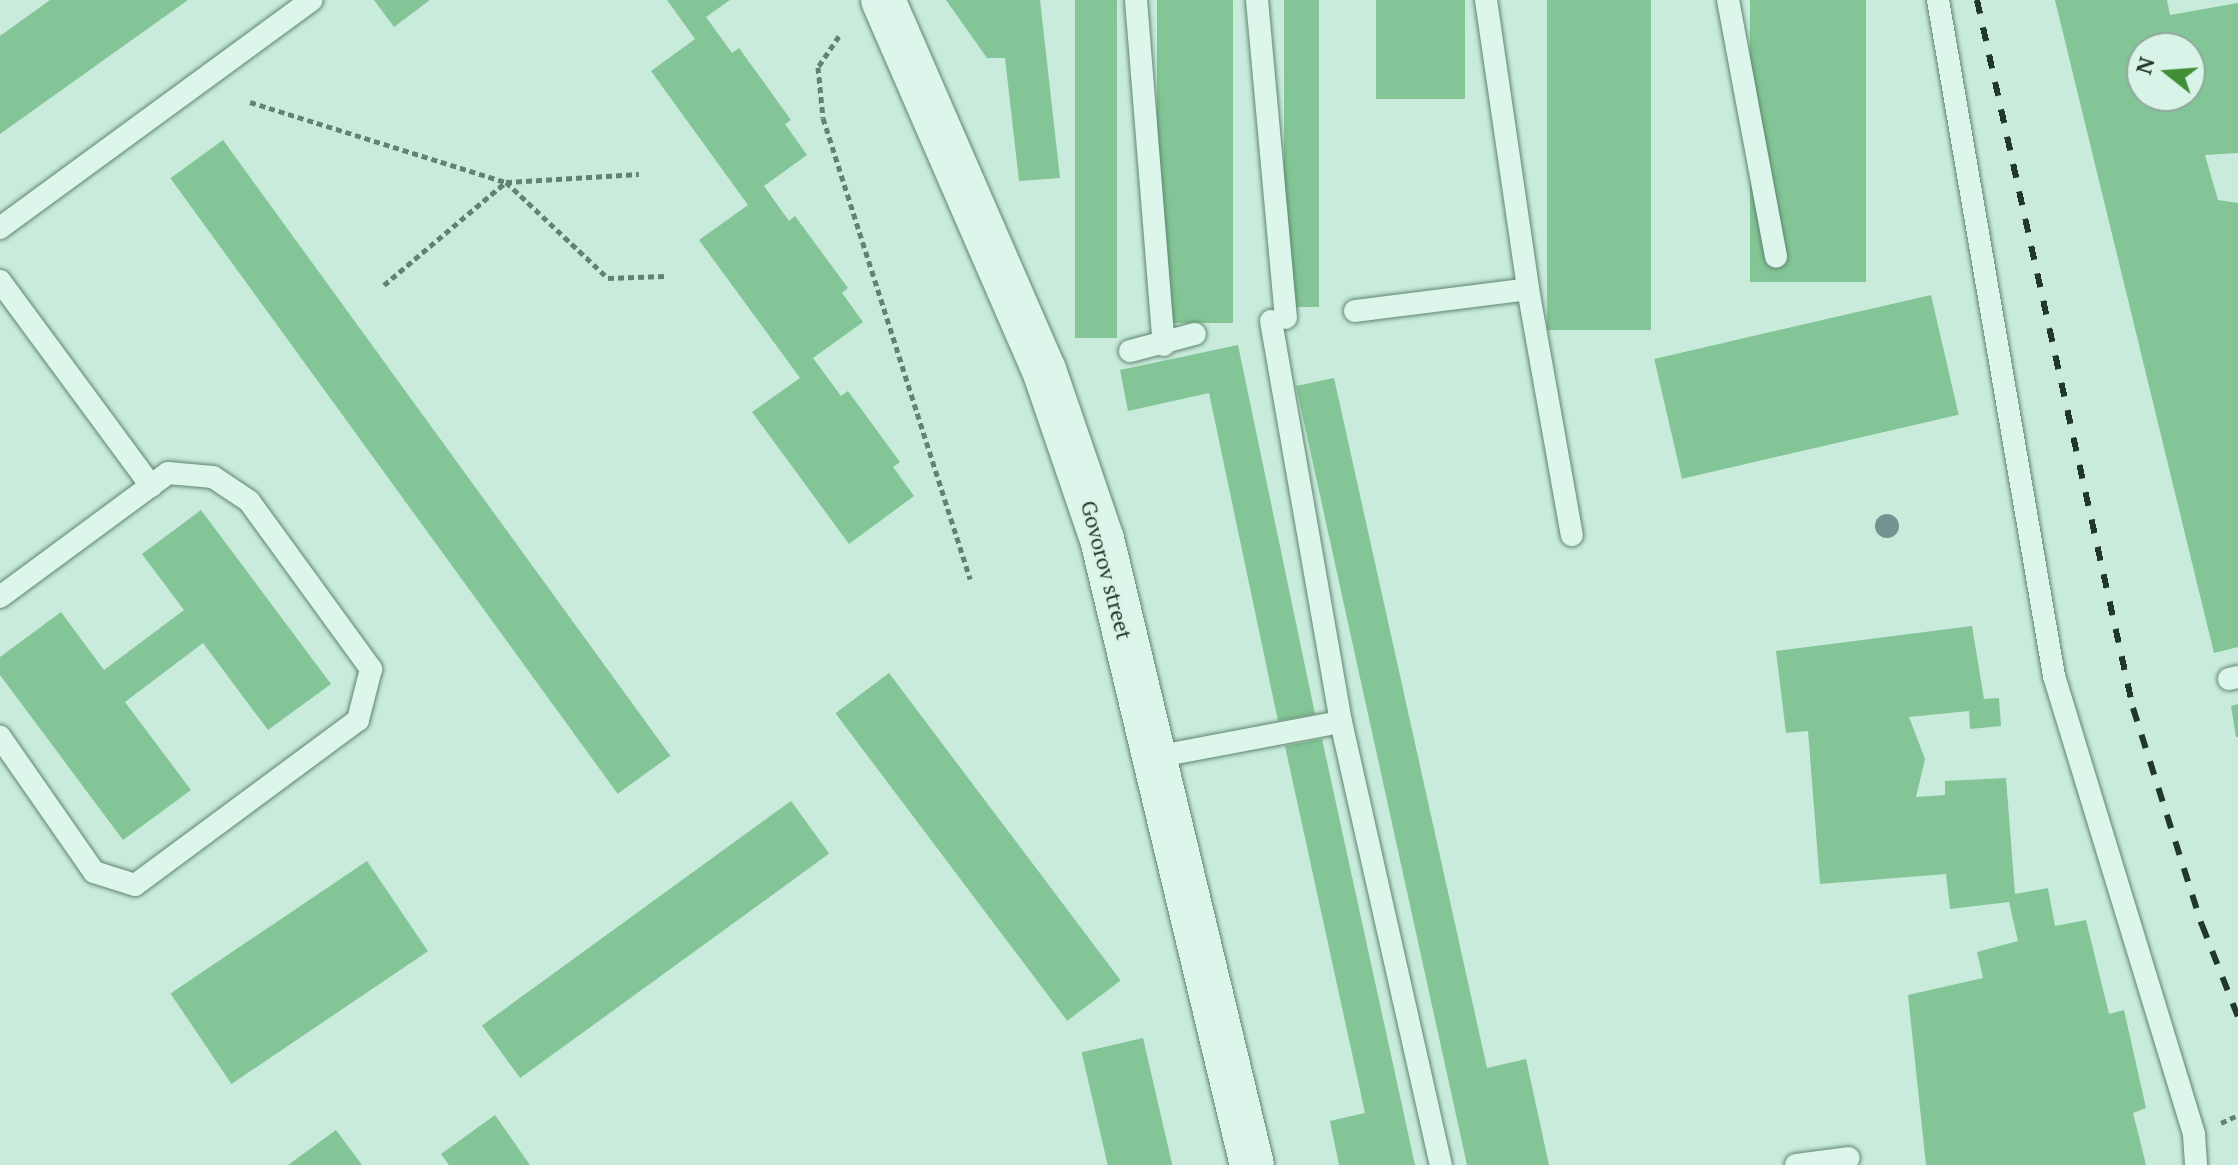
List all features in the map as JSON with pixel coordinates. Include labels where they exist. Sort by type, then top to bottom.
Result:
[{"type":"street","name":"Govorov street","points":[[883,0],[1044,370],[1102,539],[1252,1165]]},
{"type":"lane","points":[[0,228],[312,0]]},
{"type":"lane","points":[[1136,0],[1164,345]]},
{"type":"lane","points":[[1257,0],[1278,320],[1341,722],[1441,1165]]},
{"type":"lane","points":[[1486,0],[1528,289],[1572,535]]},
{"type":"lane","points":[[1728,0],[1776,257]]},
{"type":"lane","points":[[1938,0],[2054,676],[2194,1135],[2196,1165]]},
{"type":"lane","points":[[0,281],[151,486]]},
{"type":"lane","points":[[1355,311],[1528,289]]},
{"type":"lane","points":[[1130,351],[1164,345],[1195,334]]},
{"type":"lane","points":[[0,597],[168,473],[213,477],[249,501],[371,669],[358,720],[135,885],[94,872],[0,737]]},
{"type":"lane","points":[[1155,757],[1341,722]]},
{"type":"lane","points":[[1796,1165],[1849,1158]]},
{"type":"path","points":[[839,36],[818,67],[823,118],[970,579]]},
{"type":"path","points":[[250,102],[506,182],[639,174]]},
{"type":"path","points":[[506,182],[608,278],[665,276]]},
{"type":"path","points":[[384,285],[506,182]]},
{"type":"building","points":[[50,0],[188,0],[0,134],[0,36]]},
{"type":"building","points":[[374,0],[430,0],[394,27]]},
{"type":"building","points":[[667,0],[730,0],[706,17],[732,53],[739,48],[791,120],[785,124],[807,155],[764,186],[789,221],[795,216],[848,288],[842,293],[863,322],[813,358],[841,396],[848,391],[900,462],[893,467],[914,496],[849,544],[752,412],[800,378],[699,240],[748,205],[651,71],[695,39]]},
{"type":"building","points":[[946,0],[1040,0],[1060,178],[1019,181],[1005,58],[987,58]]},
{"type":"building","points":[[1075,0],[1117,0],[1117,338],[1075,338]]},
{"type":"building","points":[[1157,0],[1233,0],[1233,323],[1157,323]]},
{"type":"building","points":[[1284,0],[1319,0],[1319,307],[1284,307]]},
{"type":"building","points":[[1376,0],[1465,0],[1465,99],[1376,99]]},
{"type":"building","points":[[1547,0],[1651,0],[1651,330],[1547,330]]},
{"type":"building","points":[[1750,0],[1866,0],[1866,282],[1750,282]]},
{"type":"building","points":[[2055,0],[2167,0],[2170,15],[2238,3],[2238,153],[2205,155],[2218,200],[2238,203],[2238,647],[2214,653]]},
{"type":"building","points":[[223,140],[670,756],[618,794],[170,178]]},
{"type":"building","points":[[1931,295],[1959,415],[1682,479],[1654,359]]},
{"type":"building","points":[[1238,345],[1315,714],[1278,721],[1209,393],[1128,411],[1120,370]]},
{"type":"building","points":[[1334,378],[1487,1068],[1526,1059],[1549,1165],[1467,1165],[1296,386]]},
{"type":"building","points":[[201,510],[331,684],[268,730],[203,643],[125,702],[191,790],[123,840],[0,675],[0,657],[61,612],[104,670],[184,610],[142,554]]},
{"type":"building","points":[[1972,626],[1984,699],[1999,698],[2001,726],[1970,729],[1969,711],[1909,717],[1925,759],[1916,797],[1945,795],[1945,781],[2006,778],[2015,894],[2048,888],[2055,926],[2086,920],[2109,1014],[2124,1010],[2146,1108],[2133,1113],[2146,1165],[1926,1165],[1908,995],[1983,978],[1977,952],[2018,941],[2009,902],[1950,909],[1946,874],[1820,884],[1808,731],[1786,733],[1776,651]]},
{"type":"building","points":[[889,673],[1121,980],[1067,1021],[835,713]]},
{"type":"building","points":[[2238,704],[2238,737],[2236,737],[2231,706]]},
{"type":"building","points":[[1322,739],[1415,1165],[1339,1165],[1330,1121],[1365,1113],[1285,746]]},
{"type":"building","points":[[791,801],[829,854],[520,1078],[482,1026]]},
{"type":"building","points":[[367,861],[428,951],[231,1084],[171,994]]},
{"type":"building","points":[[1143,1038],[1172,1165],[1108,1165],[1082,1052]]},
{"type":"building","points":[[495,1115],[530,1165],[449,1165],[441,1154]]},
{"type":"building","points":[[336,1130],[362,1165],[288,1165]]},
{"type":"railway","points":[[1977,0],[2133,708],[2202,925],[2238,1017]]}]
